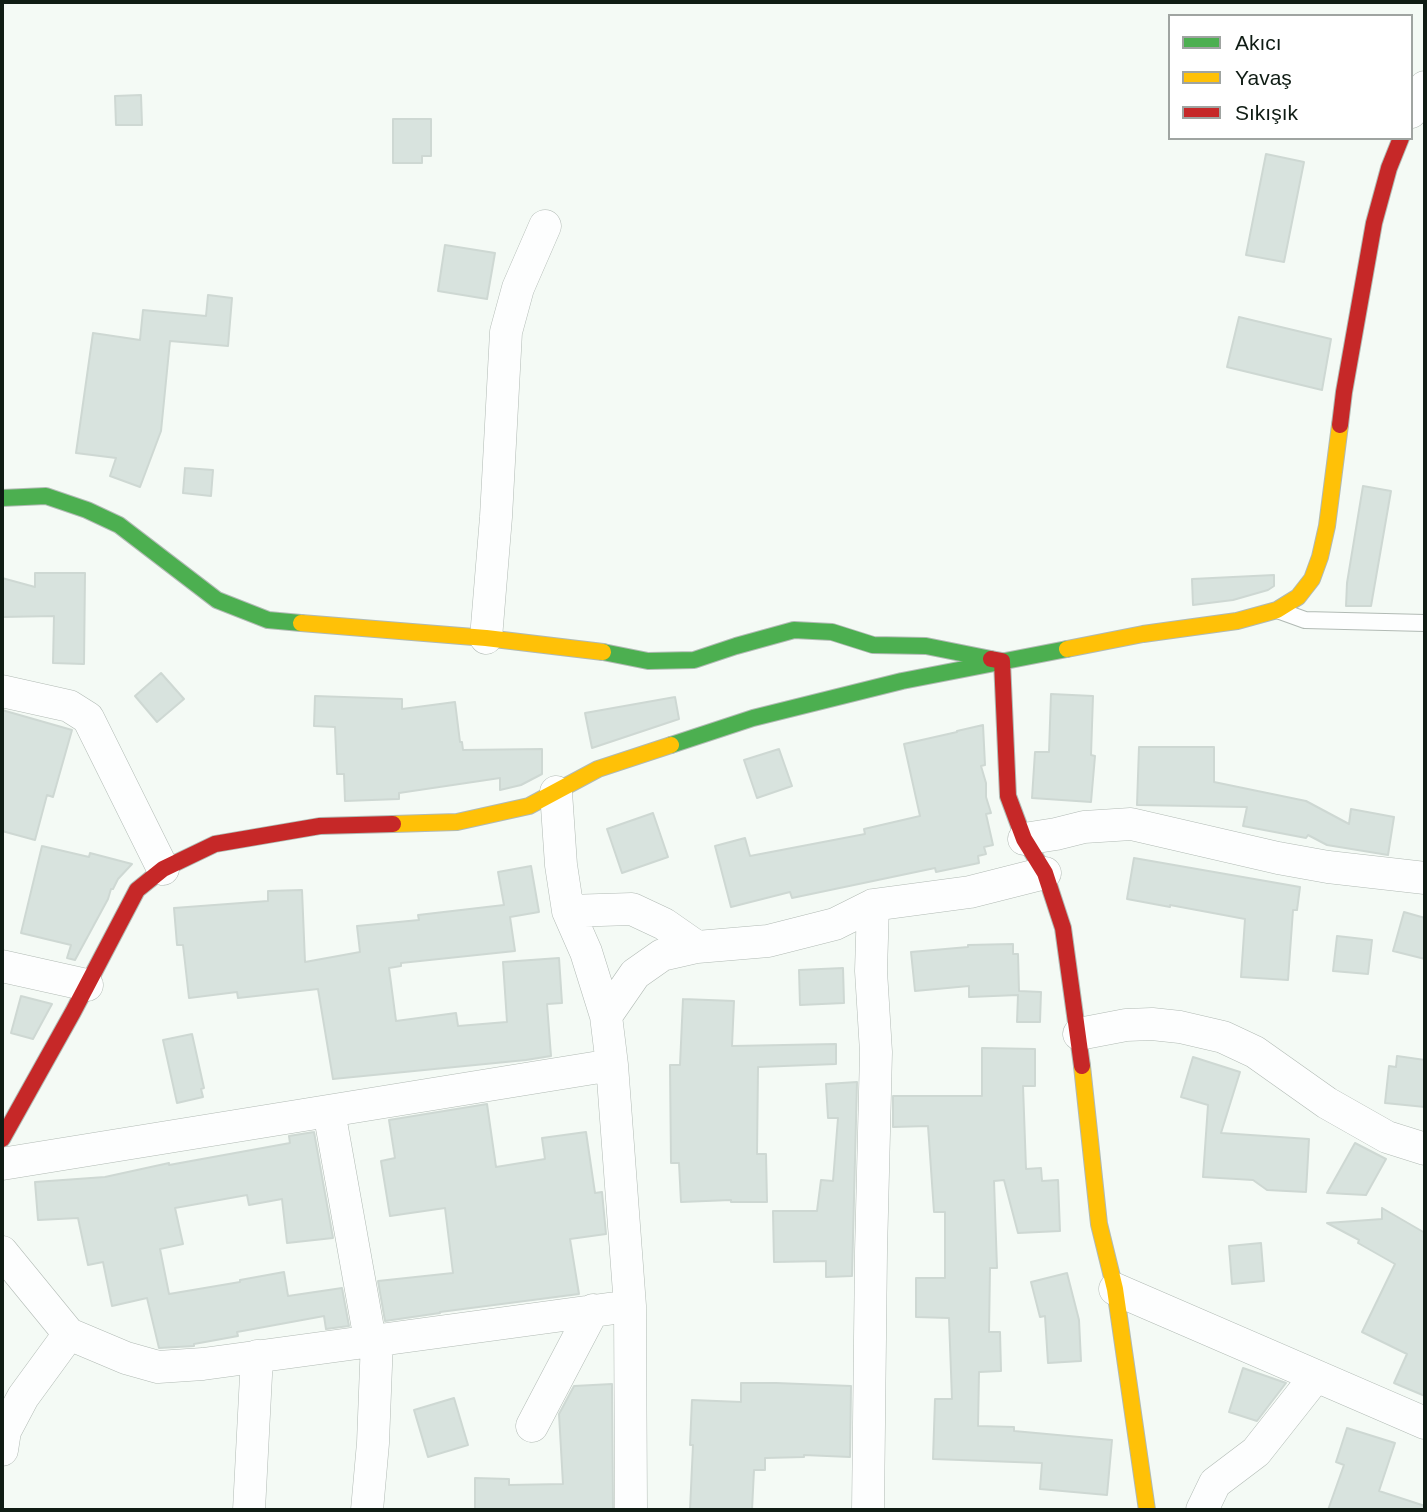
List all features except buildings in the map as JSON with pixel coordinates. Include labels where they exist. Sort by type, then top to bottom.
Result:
[{"type":"street","points":[[1413,108],[1425,86]]},
{"type":"street","points":[[2,1139],[137,890],[163,869],[215,844],[320,826],[457,822],[529,806],[598,769],[752,718],[902,681],[1002,661],[1143,634],[1237,621],[1278,610],[1298,597],[1312,579],[1327,526],[1344,392],[1374,223],[1389,168],[1400,140]]},
{"type":"street","points":[[486,638],[506,332],[518,288],[545,226]]},
{"type":"street","points":[[2,498],[46,496],[87,510],[119,525],[216,600],[268,620],[486,638],[599,651],[648,661],[694,660],[794,630],[832,632],[873,645],[926,646],[1002,661]]},
{"type":"street","points":[[1002,661],[1009,796],[1024,839],[1045,873],[1063,928],[1079,1034],[1099,1224],[1115,1289],[1147,1510]]},
{"type":"street","points":[[2,691],[69,706],[88,718],[163,869]]},
{"type":"street","points":[[556,792],[561,866],[568,911],[586,952],[606,1016],[612,1065],[630,1306],[631,1510]]},
{"type":"street","points":[[1024,839],[1084,827],[1131,824],[1278,858],[1328,867],[1425,878]]},
{"type":"street","points":[[606,1016],[635,974],[662,955],[697,947],[768,941],[835,924],[873,905],[970,892],[1045,873]]},
{"type":"street","points":[[868,1510],[876,1052],[871,971],[873,905]]},
{"type":"street","points":[[568,911],[632,909],[664,924],[697,947]]},
{"type":"street","points":[[2,966],[87,985]]},
{"type":"street","points":[[1079,1034],[1126,1025],[1152,1024],[1223,1037],[1255,1052],[1327,1103],[1387,1137],[1425,1149]]},
{"type":"street","points":[[2,1164],[612,1065]]},
{"type":"street","points":[[328,1111],[373,1340],[373,1443],[367,1510]]},
{"type":"street","points":[[2,1252],[69,1334],[126,1358],[158,1367],[203,1364],[630,1306]]},
{"type":"street","points":[[1115,1289],[1425,1423]]},
{"type":"street","points":[[532,1426],[593,1310]]},
{"type":"street","points":[[2,1450],[5,1431],[23,1397],[69,1334]]},
{"type":"street","points":[[249,1510],[257,1356]]},
{"type":"street","points":[[1202,1510],[1215,1483],[1256,1452],[1316,1376]]},
{"type":"lane","points":[[1278,610],[1305,621],[1425,623]]},
{"type":"traffic: fast","points":[[2,498],[46,496],[87,510],[119,525],[217,600],[268,620],[301,623]]},
{"type":"traffic: fast","points":[[603,652],[648,661],[694,660],[794,630],[832,632],[873,645],[926,646],[991,659]]},
{"type":"traffic: fast","points":[[671,745],[753,718],[902,681],[1067,649]]},
{"type":"traffic: slow","points":[[1067,649],[1143,634],[1237,621],[1277,610],[1298,597],[1312,579],[1320,557],[1327,526],[1340,425]]},
{"type":"traffic: slow","points":[[301,623],[486,638],[603,652]]},
{"type":"traffic: slow","points":[[393,824],[457,822],[529,806],[598,769],[671,745]]},
{"type":"traffic: slow","points":[[1082,1066],[1099,1224],[1115,1289],[1147,1510]]},
{"type":"traffic: jam","points":[[1340,425],[1374,223],[1389,168],[1400,140]]},
{"type":"traffic: jam","points":[[991,659],[1002,661],[1008,796],[1024,839],[1045,873],[1063,928],[1082,1066]]},
{"type":"traffic: jam","points":[[2,1139],[137,890],[163,869],[215,844],[320,826],[393,824]]}]
